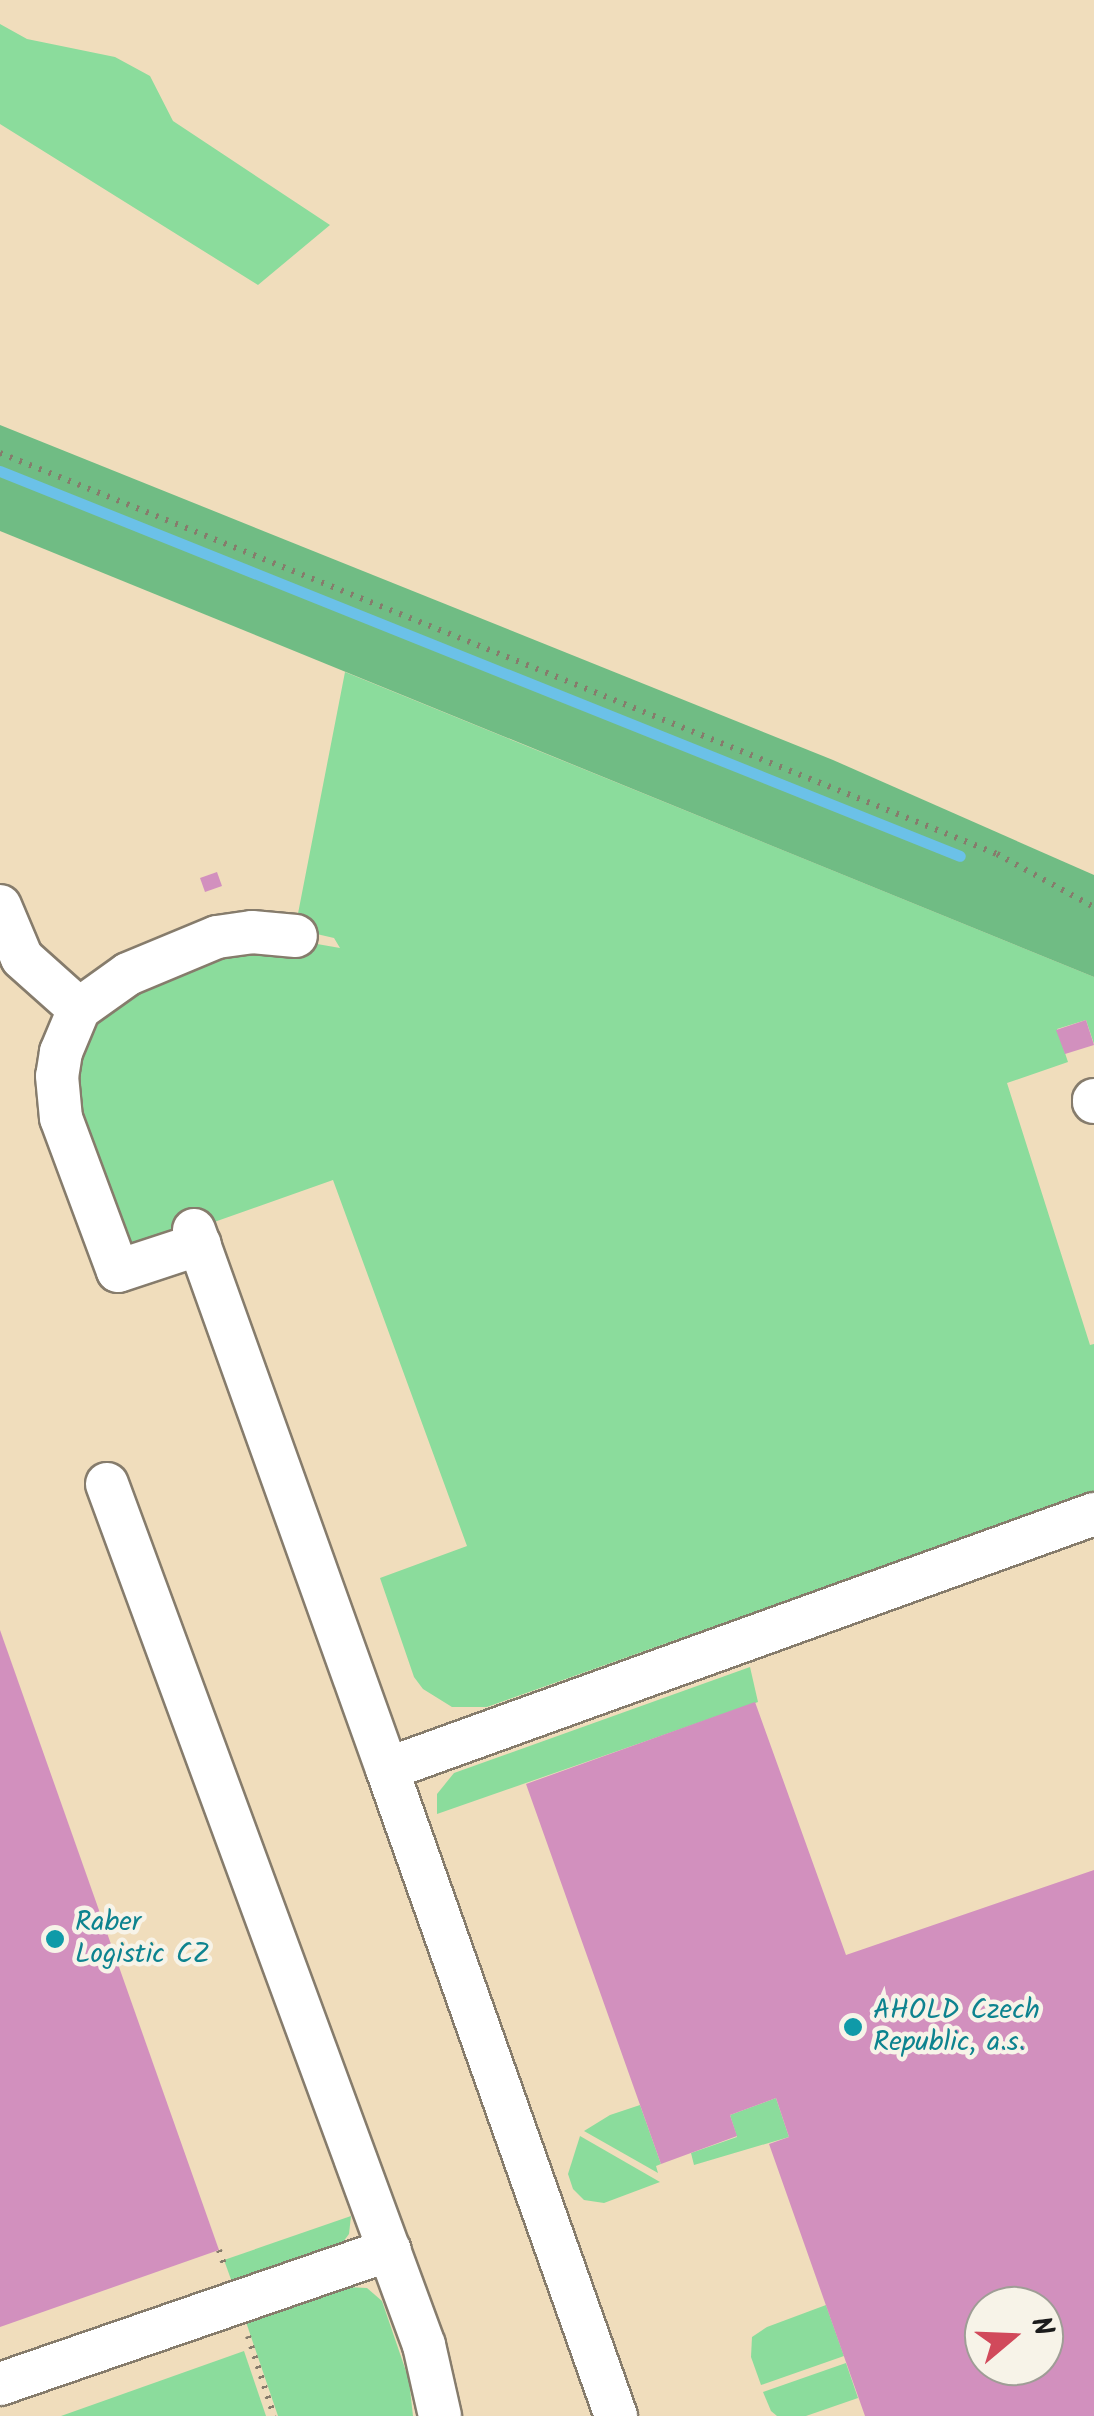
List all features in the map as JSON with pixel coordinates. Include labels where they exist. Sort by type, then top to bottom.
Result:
[{"type":"lane","points":[[0,906],[22,958],[78,1010]]},
{"type":"lane","points":[[296,936],[252,932],[217,937],[128,974],[78,1010],[61,1052],[57,1076],[61,1118],[118,1271],[197,1237],[616,2416]]},
{"type":"lane","points":[[107,1484],[432,2367],[440,2416]]},
{"type":"lane","points":[[386,1769],[1094,1514]]},
{"type":"lane","points":[[0,2384],[390,2250]]},
{"type":"path","points":[[0,453],[997,854],[1094,906]]},
{"type":"green space","points":[[0,24],[27,39],[115,57],[150,76],[173,121],[330,225],[258,285],[0,124]]},
{"type":"green space","points":[[0,425],[833,760],[1094,875],[1094,977],[0,531]]},
{"type":"green space","points":[[345,672],[1094,977],[1094,1044],[1086,1020],[1057,1029],[1068,1062],[1007,1083],[1090,1345],[1094,1344],[1094,1491],[487,1707],[452,1707],[423,1689],[414,1677],[380,1578],[467,1546],[333,1180],[118,1256],[78,1138],[74,1036],[164,965],[300,941],[340,948],[334,938],[295,929]]},
{"type":"green space","points":[[750,1667],[758,1702],[437,1814],[437,1794],[454,1773]]},
{"type":"green space","points":[[776,2098],[789,2137],[694,2165],[691,2153],[737,2137],[730,2115]]},
{"type":"green space","points":[[640,2105],[661,2164],[656,2166],[658,2173],[584,2131],[610,2115]]},
{"type":"green space","points":[[580,2136],[660,2182],[604,2203],[584,2200],[573,2189],[568,2174]]},
{"type":"green space","points":[[351,2216],[349,2234],[340,2246],[233,2285],[224,2260]]},
{"type":"green space","points":[[346,2287],[367,2288],[382,2301],[409,2380],[413,2416],[278,2416],[246,2322]]},
{"type":"green space","points":[[826,2305],[844,2356],[761,2385],[751,2357],[752,2337],[767,2327]]},
{"type":"green space","points":[[244,2351],[266,2416],[61,2416]]},
{"type":"green space","points":[[846,2363],[858,2398],[806,2416],[777,2416],[771,2411],[763,2392]]},
{"type":"building","points":[[217,872],[222,886],[205,892],[200,878]]},
{"type":"building","points":[[1086,1020],[1094,1045],[1065,1054],[1056,1030]]},
{"type":"building","name":"Raber Logistic CZ","points":[[0,1630],[219,2250],[0,2327]]},
{"type":"building","name":"AHOLD Czech Republic, a.s.","points":[[755,1702],[846,1955],[1094,1870],[1094,2416],[865,2416],[769,2144],[789,2137],[776,2098],[730,2115],[737,2136],[661,2164],[526,1784]]},
{"type":"waterway","points":[[0,471],[960,856]]},
{"type":"place","name":"Raber Logistic CZ","points":[[55,1939]]},
{"type":"place","name":"AHOLD Czech Republic, a.s.","points":[[853,2027]]}]
